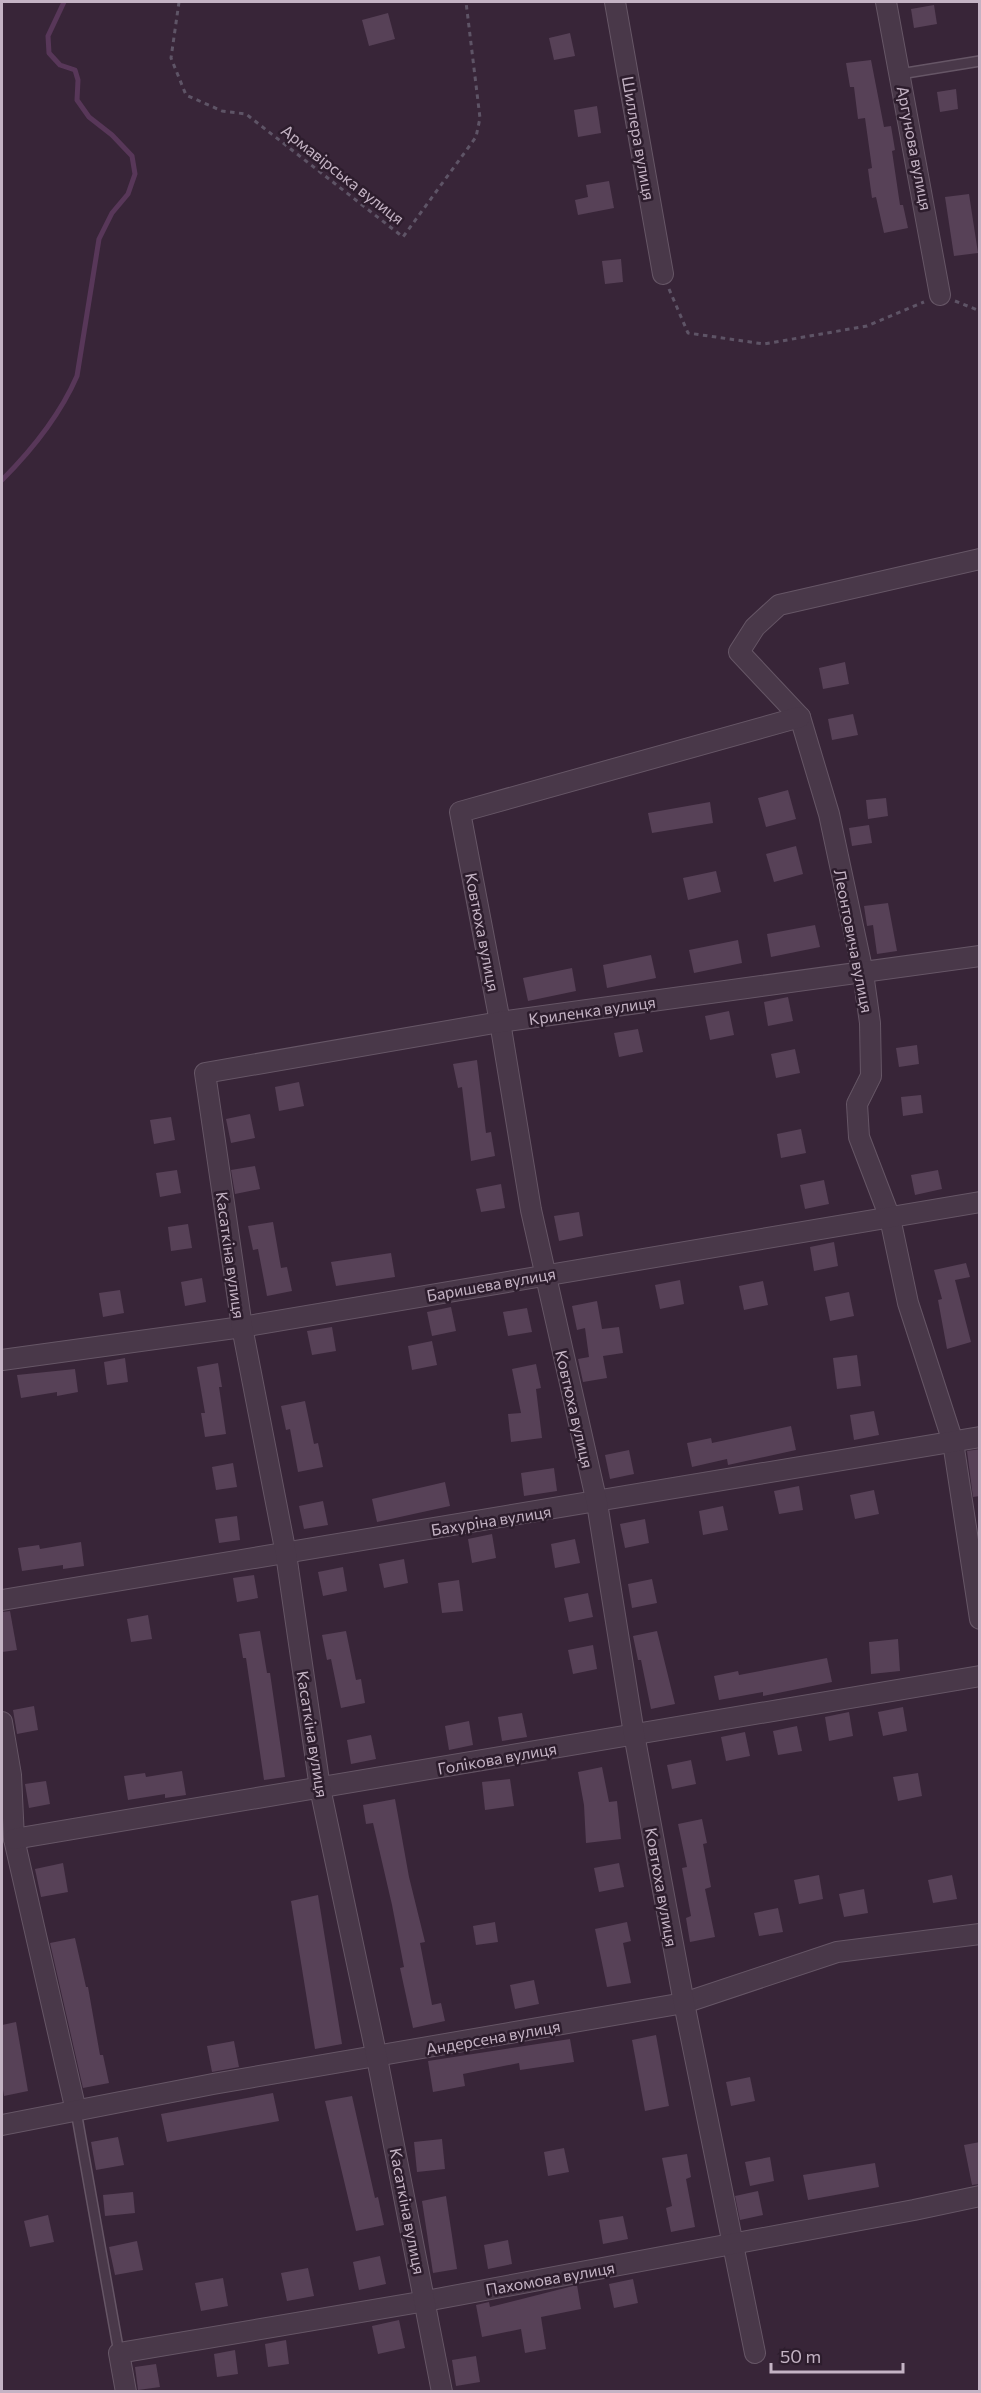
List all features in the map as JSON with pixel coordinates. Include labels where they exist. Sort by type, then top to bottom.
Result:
[{"type":"street","name":"Шиллера вулиця","points":[[615,2],[663,274]]},
{"type":"street","name":"Аргунова вулиця","points":[[886,2],[940,295]]},
{"type":"street","points":[[800,717],[739,652],[755,627],[779,604],[980,559]]},
{"type":"street","name":"Леонтовича вулиця","points":[[800,717],[829,814],[863,973],[870,1023],[871,1076],[857,1104],[859,1137],[890,1218],[908,1303],[953,1442],[980,1619]]},
{"type":"street","name":"Ковтюха вулиця","points":[[755,2353],[731,2244],[684,2003],[634,1734],[597,1503],[544,1274],[460,812],[800,717]]},
{"type":"street","name":"Криленка вулиця","points":[[205,1073],[500,1022],[980,956]]},
{"type":"street","name":"Касаткіна вулиця","points":[[205,1073],[242,1327],[286,1554],[320,1788],[377,2058],[442,2391]]},
{"type":"street","name":"Баришева вулиця","points":[[2,1360],[242,1327],[544,1274],[980,1202]]},
{"type":"street","name":"Бахуріна вулиця","points":[[2,1600],[597,1503],[980,1437]]},
{"type":"street","name":"Голікова вулиця","points":[[14,1839],[980,1676]]},
{"type":"street","points":[[2,1722],[11,1775],[14,1839],[76,2111]]},
{"type":"street","name":"Андерсена вулиця","points":[[2,2125],[213,2084],[377,2058],[684,2003],[837,1952],[980,1934]]},
{"type":"street","name":"Пахомова вулиця","points":[[119,2353],[426,2301],[980,2196]]},
{"type":"street","points":[[119,2353],[126,2391]]},
{"type":"lane","points":[[900,74],[980,61]]},
{"type":"lane","points":[[76,2111],[119,2353]]},
{"type":"path","name":"Армавірська вулиця","points":[[179,2],[171,58],[186,95],[222,111],[246,114],[403,237],[476,137],[480,118],[466,2]]},
{"type":"path","points":[[663,274],[687,333],[764,344],[867,326],[940,295],[980,311]]},
{"type":"building","points":[[934,5],[937,24],[914,28],[911,9]]},
{"type":"building","points":[[388,13],[395,39],[369,46],[362,20]]},
{"type":"building","points":[[570,33],[575,56],[554,60],[549,38]]},
{"type":"building","points":[[871,60],[884,127],[891,126],[895,150],[892,151],[900,205],[903,205],[908,228],[884,233],[876,197],[872,198],[868,169],[872,168],[865,118],[858,119],[854,87],[850,87],[846,63]]},
{"type":"building","points":[[956,89],[958,109],[940,112],[937,92]]},
{"type":"building","points":[[597,106],[601,133],[578,137],[574,110]]},
{"type":"building","points":[[609,181],[614,208],[578,215],[575,200],[588,197],[586,185]]},
{"type":"building","points":[[969,194],[978,253],[954,256],[945,197]]},
{"type":"building","points":[[621,259],[623,282],[605,284],[602,261]]},
{"type":"building","points":[[845,662],[849,684],[823,689],[819,668]]},
{"type":"building","points":[[853,714],[858,735],[832,740],[828,719]]},
{"type":"building","points":[[788,790],[796,819],[766,827],[758,798]]},
{"type":"building","points":[[886,798],[888,816],[868,819],[866,800]]},
{"type":"building","points":[[710,802],[713,823],[652,833],[648,813]]},
{"type":"building","points":[[869,825],[872,843],[852,846],[849,828]]},
{"type":"building","points":[[796,846],[803,874],[774,882],[766,854]]},
{"type":"building","points":[[716,871],[721,892],[688,900],[683,878]]},
{"type":"building","points":[[888,903],[897,951],[877,954],[873,925],[867,926],[864,906]]},
{"type":"building","points":[[815,925],[820,947],[771,957],[767,934]]},
{"type":"building","points":[[738,940],[742,963],[694,973],[689,950]]},
{"type":"building","points":[[651,955],[656,978],[607,988],[603,965]]},
{"type":"building","points":[[572,968],[576,991],[528,1001],[523,978]]},
{"type":"building","points":[[788,997],[793,1021],[768,1026],[764,1002]]},
{"type":"building","points":[[729,1011],[734,1035],[710,1040],[705,1016]]},
{"type":"building","points":[[638,1029],[643,1052],[619,1057],[614,1033]]},
{"type":"building","points":[[917,1045],[919,1064],[899,1067],[896,1048]]},
{"type":"building","points":[[795,1049],[800,1073],[776,1078],[771,1054]]},
{"type":"building","points":[[477,1060],[486,1133],[491,1132],[495,1156],[471,1161],[462,1087],[458,1088],[453,1064]]},
{"type":"building","points":[[299,1082],[304,1106],[279,1111],[275,1087]]},
{"type":"building","points":[[921,1095],[923,1113],[903,1116],[901,1097]]},
{"type":"building","points":[[250,1114],[255,1138],[231,1143],[226,1119]]},
{"type":"building","points":[[171,1117],[175,1140],[154,1144],[150,1120]]},
{"type":"building","points":[[801,1129],[806,1153],[781,1158],[777,1134]]},
{"type":"building","points":[[255,1166],[260,1189],[235,1194],[231,1170]]},
{"type":"building","points":[[177,1170],[181,1193],[160,1197],[156,1173]]},
{"type":"building","points":[[938,1170],[942,1189],[915,1195],[911,1175]]},
{"type":"building","points":[[824,1180],[829,1204],[805,1209],[800,1185]]},
{"type":"building","points":[[501,1184],[505,1208],[481,1212],[476,1189]]},
{"type":"building","points":[[579,1212],[583,1236],[559,1241],[554,1216]]},
{"type":"building","points":[[273,1222],[281,1268],[287,1267],[292,1291],[267,1296],[258,1249],[253,1250],[248,1226]]},
{"type":"building","points":[[188,1224],[192,1248],[171,1251],[168,1227]]},
{"type":"building","points":[[834,1242],[838,1266],[814,1271],[810,1247]]},
{"type":"building","points":[[391,1253],[395,1277],[336,1286],[331,1262]]},
{"type":"building","points":[[966,1263],[970,1277],[955,1280],[971,1342],[947,1349],[938,1300],[942,1299],[934,1270]]},
{"type":"building","points":[[202,1278],[206,1302],[185,1306],[181,1282]]},
{"type":"building","points":[[680,1280],[684,1304],[660,1309],[655,1285]]},
{"type":"building","points":[[763,1281],[768,1305],[744,1310],[739,1286]]},
{"type":"building","points":[[120,1290],[124,1313],[103,1317],[99,1293]]},
{"type":"building","points":[[849,1292],[854,1316],[830,1321],[825,1297]]},
{"type":"building","points":[[597,1301],[602,1329],[619,1327],[623,1353],[603,1356],[607,1378],[583,1382],[578,1359],[589,1357],[585,1328],[577,1330],[572,1306]]},
{"type":"building","points":[[451,1307],[456,1331],[432,1336],[427,1312]]},
{"type":"building","points":[[527,1308],[532,1332],[508,1336],[503,1312]]},
{"type":"building","points":[[332,1327],[336,1351],[312,1355],[307,1331]]},
{"type":"building","points":[[432,1341],[437,1365],[412,1370],[408,1346]]},
{"type":"building","points":[[857,1355],[861,1386],[837,1389],[833,1358]]},
{"type":"building","points":[[125,1358],[128,1382],[107,1385],[104,1362]]},
{"type":"building","points":[[218,1363],[226,1434],[205,1437],[201,1413],[205,1413],[197,1367]]},
{"type":"building","points":[[536,1364],[541,1388],[536,1389],[542,1438],[511,1442],[508,1414],[521,1413],[512,1369]]},
{"type":"building","points":[[75,1369],[78,1392],[57,1396],[57,1392],[21,1398],[17,1375]]},
{"type":"building","points":[[305,1401],[314,1444],[318,1443],[323,1467],[298,1472],[290,1429],[286,1430],[281,1406]]},
{"type":"building","points":[[874,1411],[879,1435],[854,1440],[850,1415]]},
{"type":"building","points":[[791,1426],[796,1450],[728,1465],[727,1459],[692,1467],[687,1443],[711,1438],[712,1443]]},
{"type":"building","points":[[980,1449],[980,1496],[973,1497],[967,1451]]},
{"type":"building","points":[[629,1450],[634,1474],[610,1479],[605,1455]]},
{"type":"building","points":[[233,1463],[237,1487],[216,1490],[212,1467]]},
{"type":"building","points":[[554,1468],[557,1491],[524,1496],[521,1473]]},
{"type":"building","points":[[445,1482],[450,1506],[377,1522],[372,1499]]},
{"type":"building","points":[[799,1486],[803,1510],[779,1514],[774,1491]]},
{"type":"building","points":[[874,1490],[879,1514],[855,1519],[850,1495]]},
{"type":"building","points":[[323,1501],[328,1525],[304,1529],[299,1506]]},
{"type":"building","points":[[723,1506],[728,1530],[703,1535],[699,1511]]},
{"type":"building","points":[[237,1516],[240,1540],[219,1543],[215,1519]]},
{"type":"building","points":[[645,1519],[649,1543],[625,1548],[620,1524]]},
{"type":"building","points":[[492,1534],[496,1558],[472,1563],[468,1539]]},
{"type":"building","points":[[575,1539],[580,1563],[555,1568],[551,1544]]},
{"type":"building","points":[[81,1542],[84,1566],[63,1569],[63,1565],[22,1571],[18,1548],[39,1545],[40,1549]]},
{"type":"building","points":[[404,1559],[408,1583],[384,1588],[379,1564]]},
{"type":"building","points":[[343,1567],[347,1591],[323,1596],[318,1572]]},
{"type":"building","points":[[254,1575],[258,1598],[237,1602],[233,1578]]},
{"type":"building","points":[[652,1579],[657,1603],[632,1608],[628,1584]]},
{"type":"building","points":[[459,1580],[463,1611],[442,1613],[438,1583]]},
{"type":"building","points":[[588,1593],[593,1617],[569,1622],[564,1598]]},
{"type":"building","points":[[10,1611],[17,1650],[2,1652],[2,1612]]},
{"type":"building","points":[[148,1615],[152,1639],[131,1642],[127,1619]]},
{"type":"building","points":[[260,1631],[267,1673],[270,1673],[285,1777],[264,1780],[246,1658],[243,1658],[239,1634]]},
{"type":"building","points":[[346,1631],[356,1680],[361,1679],[365,1703],[341,1708],[331,1659],[327,1660],[322,1635]]},
{"type":"building","points":[[657,1631],[675,1704],[651,1709],[641,1660],[638,1660],[633,1636]]},
{"type":"building","points":[[898,1639],[900,1671],[871,1674],[869,1642]]},
{"type":"building","points":[[593,1645],[597,1669],[573,1674],[568,1650]]},
{"type":"building","points":[[827,1658],[832,1682],[763,1696],[763,1692],[719,1700],[714,1676],[738,1671],[739,1675]]},
{"type":"building","points":[[34,1706],[38,1730],[17,1734],[13,1710]]},
{"type":"building","points":[[903,1707],[907,1731],[883,1736],[878,1712]]},
{"type":"building","points":[[849,1712],[853,1736],[829,1741],[825,1717]]},
{"type":"building","points":[[522,1713],[527,1737],[502,1741],[498,1717]]},
{"type":"building","points":[[469,1721],[473,1745],[449,1750],[445,1726]]},
{"type":"building","points":[[797,1726],[802,1751],[778,1755],[773,1731]]},
{"type":"building","points":[[745,1732],[750,1756],[726,1761],[721,1737]]},
{"type":"building","points":[[371,1735],[376,1759],[351,1764],[347,1740]]},
{"type":"building","points":[[691,1760],[696,1784],[672,1789],[667,1765]]},
{"type":"building","points":[[602,1767],[609,1802],[617,1801],[621,1839],[586,1843],[584,1805],[578,1772]]},
{"type":"building","points":[[182,1771],[186,1795],[165,1798],[165,1794],[128,1800],[124,1776],[145,1773],[146,1777]]},
{"type":"building","points":[[918,1773],[922,1796],[898,1801],[893,1777]]},
{"type":"building","points":[[510,1779],[514,1806],[485,1810],[482,1782]]},
{"type":"building","points":[[46,1781],[50,1804],[29,1808],[25,1784]]},
{"type":"building","points":[[395,1799],[409,1877],[425,1942],[420,1943],[432,2005],[441,2003],[445,2021],[413,2028],[400,1968],[404,1967],[392,1905],[373,1823],[366,1824],[363,1805]]},
{"type":"building","points":[[702,1819],[707,1843],[703,1844],[711,1887],[705,1889],[715,1937],[690,1942],[686,1918],[691,1916],[682,1868],[687,1867],[678,1824]]},
{"type":"building","points":[[63,1863],[68,1892],[41,1897],[35,1869]]},
{"type":"building","points":[[619,1863],[624,1887],[599,1892],[594,1868]]},
{"type":"building","points":[[819,1875],[823,1899],[799,1904],[794,1880]]},
{"type":"building","points":[[952,1875],[957,1899],[933,1903],[928,1880]]},
{"type":"building","points":[[864,1889],[868,1913],[844,1917],[839,1894]]},
{"type":"building","points":[[318,1895],[342,2044],[315,2049],[291,1901]]},
{"type":"building","points":[[778,1908],[783,1932],[759,1936],[754,1913]]},
{"type":"building","points":[[495,1922],[498,1942],[476,1945],[473,1926]]},
{"type":"building","points":[[627,1922],[631,1941],[623,1943],[631,1983],[607,1987],[595,1929]]},
{"type":"building","points":[[75,1938],[86,1987],[88,1987],[100,2055],[103,2055],[109,2083],[83,2088],[50,1943]]},
{"type":"building","points":[[534,1980],[539,2004],[515,2009],[510,1985]]},
{"type":"building","points":[[16,2022],[28,2091],[4,2096],[2,2025]]},
{"type":"building","points":[[656,2035],[669,2106],[645,2111],[632,2040]]},
{"type":"building","points":[[570,2039],[574,2062],[520,2070],[519,2063],[463,2074],[465,2086],[433,2092],[428,2061]]},
{"type":"building","points":[[234,2041],[239,2067],[212,2072],[207,2046]]},
{"type":"building","points":[[750,2077],[755,2101],[731,2106],[726,2082]]},
{"type":"building","points":[[273,2093],[279,2121],[167,2142],[161,2114]]},
{"type":"building","points":[[352,2096],[375,2198],[378,2197],[384,2225],[356,2231],[325,2101]]},
{"type":"building","points":[[118,2137],[124,2165],[96,2170],[91,2142]]},
{"type":"building","points":[[442,2139],[445,2169],[417,2172],[414,2142]]},
{"type":"building","points":[[980,2142],[980,2184],[972,2185],[964,2145]]},
{"type":"building","points":[[564,2148],[569,2172],[548,2176],[544,2152]]},
{"type":"building","points":[[687,2154],[691,2177],[686,2179],[695,2227],[671,2232],[666,2208],[672,2206],[662,2158]]},
{"type":"building","points":[[770,2157],[774,2181],[750,2186],[745,2162]]},
{"type":"building","points":[[875,2163],[879,2187],[808,2200],[803,2175]]},
{"type":"building","points":[[758,2191],[763,2215],[740,2220],[735,2196]]},
{"type":"building","points":[[133,2192],[135,2213],[105,2216],[103,2195]]},
{"type":"building","points":[[446,2196],[457,2269],[433,2273],[422,2201]]},
{"type":"building","points":[[48,2215],[54,2242],[30,2247],[24,2221]]},
{"type":"building","points":[[623,2216],[628,2239],[603,2244],[599,2220]]},
{"type":"building","points":[[508,2240],[512,2264],[488,2269],[484,2245]]},
{"type":"building","points":[[137,2241],[143,2270],[115,2275],[109,2247]]},
{"type":"building","points":[[380,2256],[386,2284],[359,2290],[353,2262]]},
{"type":"building","points":[[308,2268],[314,2296],[287,2301],[281,2273]]},
{"type":"building","points":[[223,2278],[228,2306],[201,2311],[195,2283]]},
{"type":"building","points":[[633,2279],[638,2303],[614,2308],[609,2284]]},
{"type":"building","points":[[577,2285],[581,2309],[541,2317],[546,2349],[525,2353],[521,2329],[482,2337],[476,2305],[489,2302],[490,2307]]},
{"type":"building","points":[[399,2320],[405,2348],[378,2354],[372,2326]]},
{"type":"building","points":[[286,2340],[289,2364],[268,2367],[265,2344]]},
{"type":"building","points":[[235,2350],[238,2374],[217,2377],[214,2354]]},
{"type":"building","points":[[476,2356],[480,2382],[456,2386],[452,2360]]},
{"type":"building","points":[[156,2364],[160,2387],[138,2390],[135,2367]]},
{"type":"waterway","points":[[2,480],[44,431],[77,376],[99,239],[112,213],[128,194],[135,174],[132,156],[112,135],[89,117],[77,100],[78,80],[75,70],[60,65],[49,53],[48,36],[64,2]]}]
